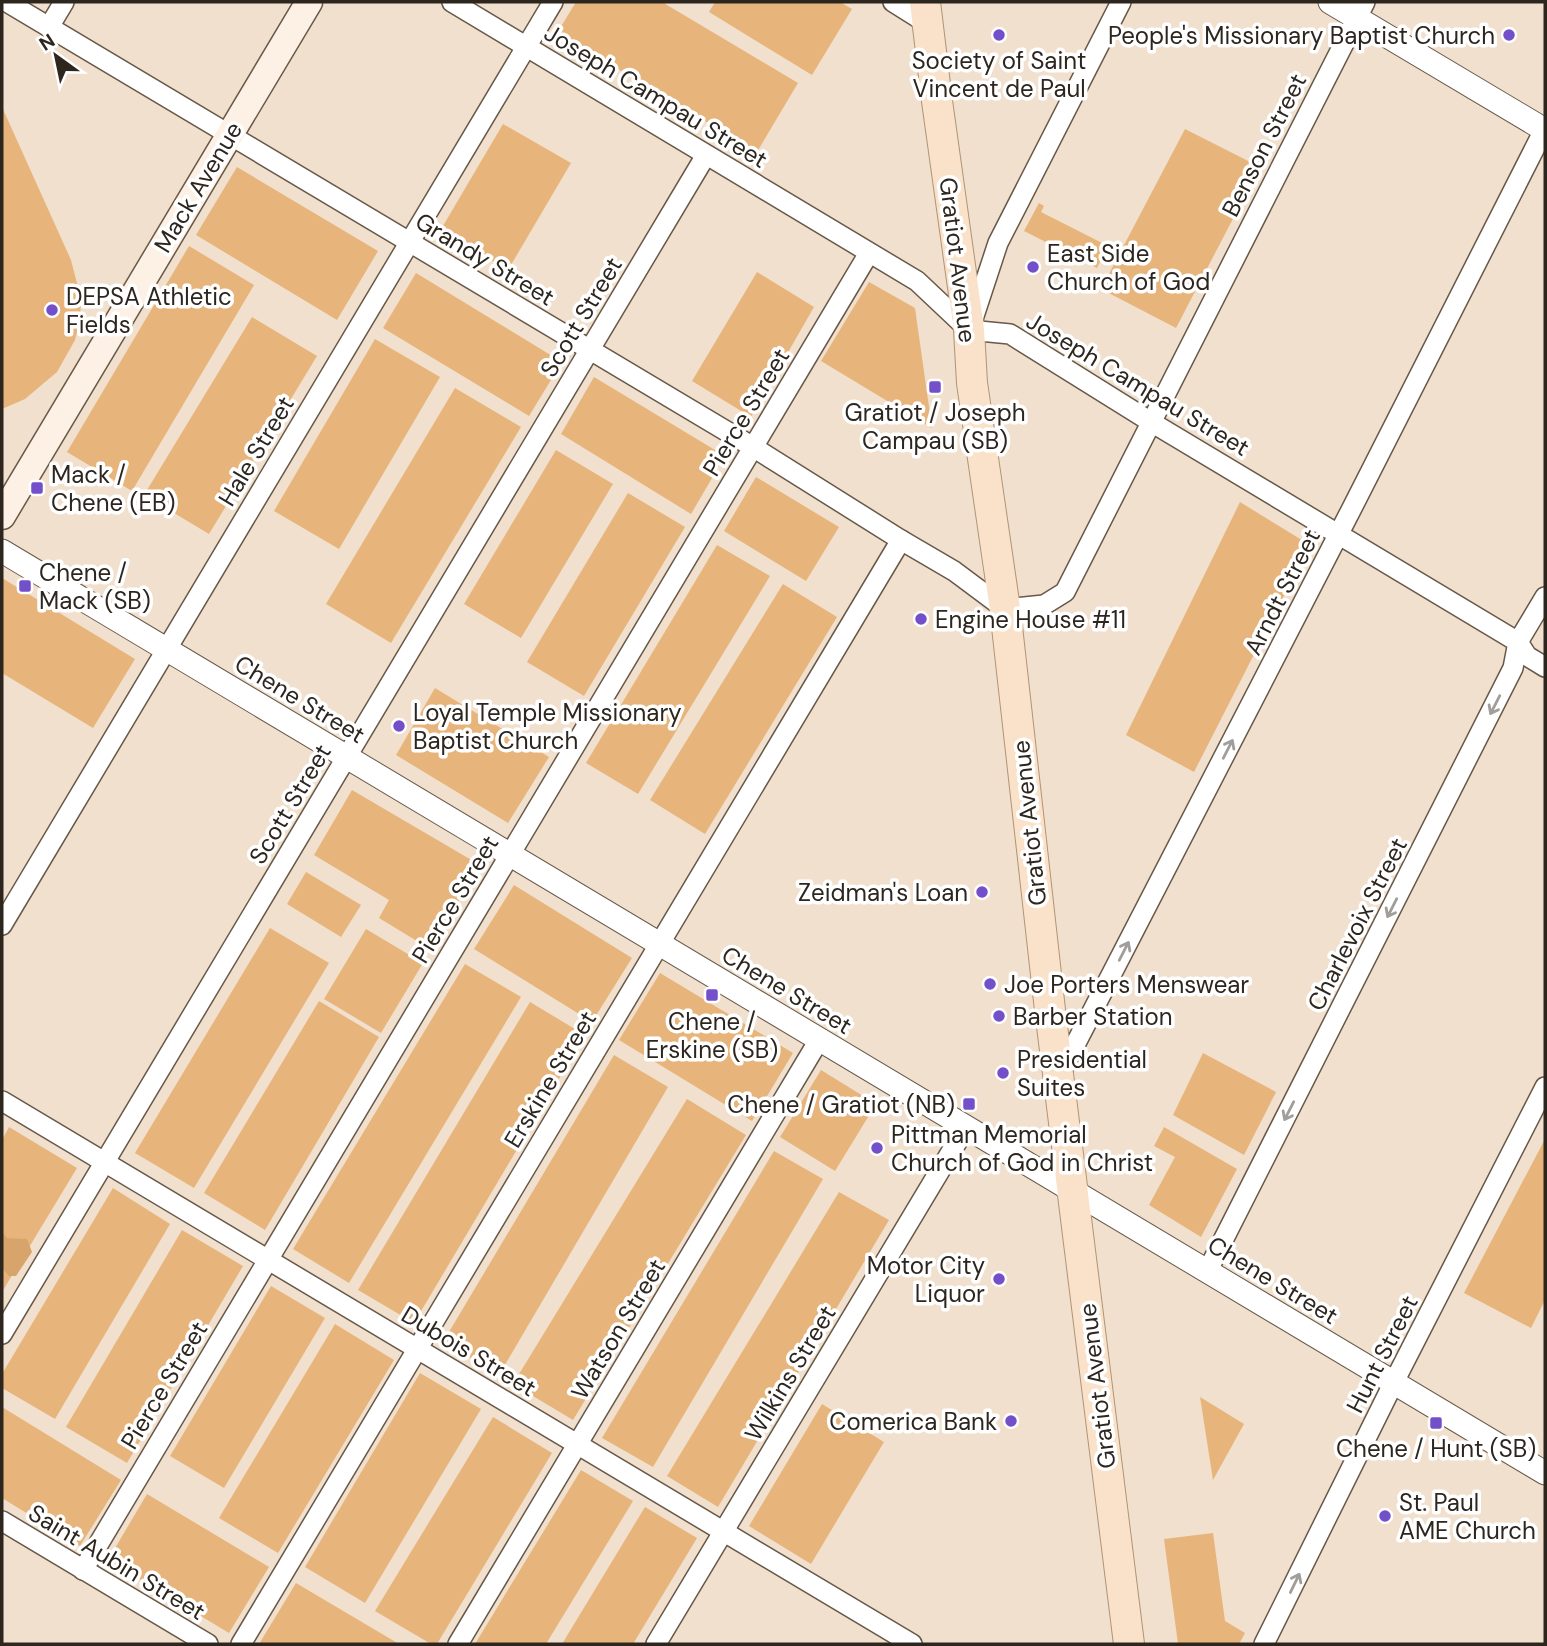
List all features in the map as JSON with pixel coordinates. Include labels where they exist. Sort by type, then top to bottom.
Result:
[{"type":"main road","name":"Mack Avenue","points":[[2,516],[309,2]]},
{"type":"main road","name":"Gratiot Avenue","points":[[927,13],[969,330],[972,383],[1005,609],[1058,1077],[1129,1644]]},
{"type":"street","name":"Grandy Street","points":[[7,2],[753,447],[954,570],[1005,609]]},
{"type":"street","points":[[49,27],[64,2]]},
{"type":"street","name":"Joseph Campau Street","points":[[452,2],[917,281],[969,330],[1010,334],[1518,642],[1527,656],[1545,667]]},
{"type":"street","name":"Hale Street","points":[[2,925],[553,2]]},
{"type":"street","points":[[893,2],[927,13]]},
{"type":"street","points":[[969,330],[998,243],[1121,2]]},
{"type":"street","points":[[1330,2],[1361,10],[1545,129]]},
{"type":"street","name":"Benson Street","points":[[1005,609],[1044,605],[1065,592],[1361,10]]},
{"type":"street","name":"Arndt Street","points":[[1058,1077],[1545,129]]},
{"type":"street","name":"Scott Street","points":[[2,1334],[706,155]]},
{"type":"street","name":"Pierce Street","points":[[83,1570],[869,253]]},
{"type":"street","name":"Erskine Street","points":[[241,1644],[901,540]]},
{"type":"street","name":"Chene Street","points":[[2,551],[1545,1472]]},
{"type":"street","name":"Charlevoix Street","points":[[1208,1272],[1513,668],[1518,642],[1545,597]]},
{"type":"street","name":"Watson Street","points":[[458,1644],[819,1040]]},
{"type":"street","name":"Hunt Street","points":[[1265,1644],[1394,1382],[1545,1087]]},
{"type":"street","name":"Dubois Street","points":[[2,1101],[724,1532],[887,1638],[912,1644]]},
{"type":"street","name":"Wilkins Street","points":[[656,1644],[966,1127]]},
{"type":"street","name":"Saint Aubin Street","points":[[2,1521],[208,1644]]},
{"type":"shaded area","points":[[576,2],[662,2],[798,83],[757,152],[557,33]]},
{"type":"shaded area","points":[[715,2],[840,2],[852,9],[812,75],[709,12]]},
{"type":"shaded area","points":[[2,107],[71,260],[81,299],[80,321],[75,340],[57,372],[25,399],[2,409]]},
{"type":"shaded area","points":[[503,124],[571,163],[508,270],[440,231]]},
{"type":"shaded area","points":[[1185,129],[1260,167],[1176,328],[1101,289]]},
{"type":"shaded area","points":[[237,167],[378,251],[337,320],[196,235]]},
{"type":"shaded area","points":[[1039,203],[1044,206],[1041,212],[1108,246],[1097,268],[1024,231]]},
{"type":"shaded area","points":[[189,246],[254,285],[132,491],[67,452]]},
{"type":"shaded area","points":[[757,272],[814,307],[751,417],[692,381]]},
{"type":"shaded area","points":[[416,273],[562,362],[529,416],[383,328]]},
{"type":"shaded area","points":[[869,282],[915,308],[932,428],[821,361]]},
{"type":"shaded area","points":[[252,317],[317,356],[209,534],[144,495]]},
{"type":"shaded area","points":[[375,339],[440,377],[339,549],[274,511]]},
{"type":"shaded area","points":[[594,377],[725,456],[691,514],[561,434]]},
{"type":"shaded area","points":[[455,388],[521,427],[391,643],[326,604]]},
{"type":"shaded area","points":[[556,450],[613,484],[521,638],[464,604]]},
{"type":"shaded area","points":[[756,477],[839,527],[806,581],[724,531]]},
{"type":"shaded area","points":[[628,493],[685,527],[584,696],[527,662]]},
{"type":"shaded area","points":[[1240,502],[1310,545],[1194,772],[1126,735]]},
{"type":"shaded area","points":[[717,545],[770,576],[638,794],[586,763]]},
{"type":"shaded area","points":[[2,578],[135,659],[93,728],[2,673]]},
{"type":"shaded area","points":[[783,584],[837,617],[705,834],[650,800]]},
{"type":"shaded area","points":[[435,688],[549,757],[508,823],[396,755]]},
{"type":"shaded area","points":[[352,790],[480,865],[430,949],[379,918],[389,900],[314,855]]},
{"type":"shaded area","points":[[306,872],[361,905],[341,937],[287,904]]},
{"type":"shaded area","points":[[514,885],[632,958],[592,1022],[474,949]]},
{"type":"shaded area","points":[[270,928],[329,963],[194,1188],[135,1153]]},
{"type":"shaded area","points":[[366,929],[423,963],[381,1033],[324,999]]},
{"type":"shaded area","points":[[465,964],[521,997],[349,1283],[293,1249]]},
{"type":"shaded area","points":[[660,973],[793,1053],[752,1121],[619,1040]]},
{"type":"shaded area","points":[[319,1001],[379,1037],[265,1230],[204,1193]]},
{"type":"shaded area","points":[[530,1002],[585,1035],[414,1323],[358,1290]]},
{"type":"shaded area","points":[[1203,1053],[1276,1092],[1244,1155],[1173,1115]]},
{"type":"shaded area","points":[[614,1055],[668,1087],[499,1375],[443,1342]]},
{"type":"shaded area","points":[[821,1070],[876,1104],[835,1171],[780,1137]]},
{"type":"shaded area","points":[[687,1099],[746,1135],[573,1420],[513,1384]]},
{"type":"shaded area","points":[[9,1127],[77,1168],[2,1292],[2,1140]]},
{"type":"shaded area","points":[[1164,1127],[1237,1169],[1201,1237],[1149,1205],[1175,1157],[1154,1146]]},
{"type":"shaded area","points":[[1545,1139],[1545,1300],[1531,1328],[1464,1293]]},
{"type":"shaded area","points":[[774,1151],[823,1179],[653,1467],[602,1438]]},
{"type":"shaded area","points":[[113,1188],[170,1224],[55,1419],[2,1388],[2,1374]]},
{"type":"shaded area","points":[[839,1192],[889,1220],[718,1507],[667,1476]]},
{"type":"shaded area","points":[[182,1230],[243,1266],[127,1463],[66,1427]]},
{"type":"shaded area","points":[[2,1232],[7,1238],[27,1239],[32,1252],[16,1276],[9,1276],[2,1268]]},
{"type":"shaded area","points":[[271,1286],[325,1318],[224,1488],[170,1456]]},
{"type":"shaded area","points":[[335,1324],[394,1360],[278,1553],[219,1518]]},
{"type":"shaded area","points":[[420,1373],[481,1409],[365,1603],[305,1567]]},
{"type":"shaded area","points":[[1200,1397],[1244,1424],[1213,1480]]},
{"type":"shaded area","points":[[822,1404],[884,1442],[811,1564],[749,1526]]},
{"type":"shaded area","points":[[2,1407],[121,1480],[80,1546],[2,1498]]},
{"type":"shaded area","points":[[493,1417],[552,1453],[437,1644],[431,1644],[375,1611]]},
{"type":"shaded area","points":[[581,1470],[633,1501],[546,1644],[475,1644]]},
{"type":"shaded area","points":[[147,1494],[269,1567],[229,1633],[108,1560]]},
{"type":"shaded area","points":[[645,1507],[697,1538],[633,1644],[562,1644]]},
{"type":"shaded area","points":[[1213,1533],[1225,1621],[1245,1633],[1239,1644],[1178,1644],[1164,1539]]},
{"type":"shaded area","points":[[296,1583],[399,1644],[259,1644]]},
{"type":"place","name":"Society of Saint Vincent de Paul","points":[[999,35]]},
{"type":"place","name":"People's Missionary Baptist Church","points":[[1509,35]]},
{"type":"place","name":"East Side Church of God","points":[[1033,267]]},
{"type":"place","name":"DEPSA Athletic Fields","points":[[52,310]]},
{"type":"place","name":"Gratiot / Joseph Campau (SB)","points":[[935,387]]},
{"type":"place","name":"Mack / Chene (EB)","points":[[37,488]]},
{"type":"place","name":"Chene / Mack (SB)","points":[[25,586]]},
{"type":"place","name":"Engine House #11","points":[[921,619]]},
{"type":"place","name":"Loyal Temple Missionary Baptist Church","points":[[399,726]]},
{"type":"place","name":"Zeidman's Loan","points":[[982,892]]},
{"type":"place","name":"Joe Porters Menswear","points":[[990,984]]},
{"type":"place","name":"Chene / Erskine (SB)","points":[[712,995]]},
{"type":"place","name":"Barber Station","points":[[999,1016]]},
{"type":"place","name":"Presidential Suites","points":[[1003,1073]]},
{"type":"place","name":"Chene / Gratiot (NB)","points":[[969,1104]]},
{"type":"place","name":"Pittman Memorial Church of God in Christ","points":[[877,1148]]},
{"type":"place","name":"Motor City Liquor","points":[[999,1279]]},
{"type":"place","name":"Comerica Bank","points":[[1011,1421]]},
{"type":"place","name":"Chene / Hunt (SB)","points":[[1436,1423]]},
{"type":"place","name":"St. Paul AME Church","points":[[1385,1516]]}]
